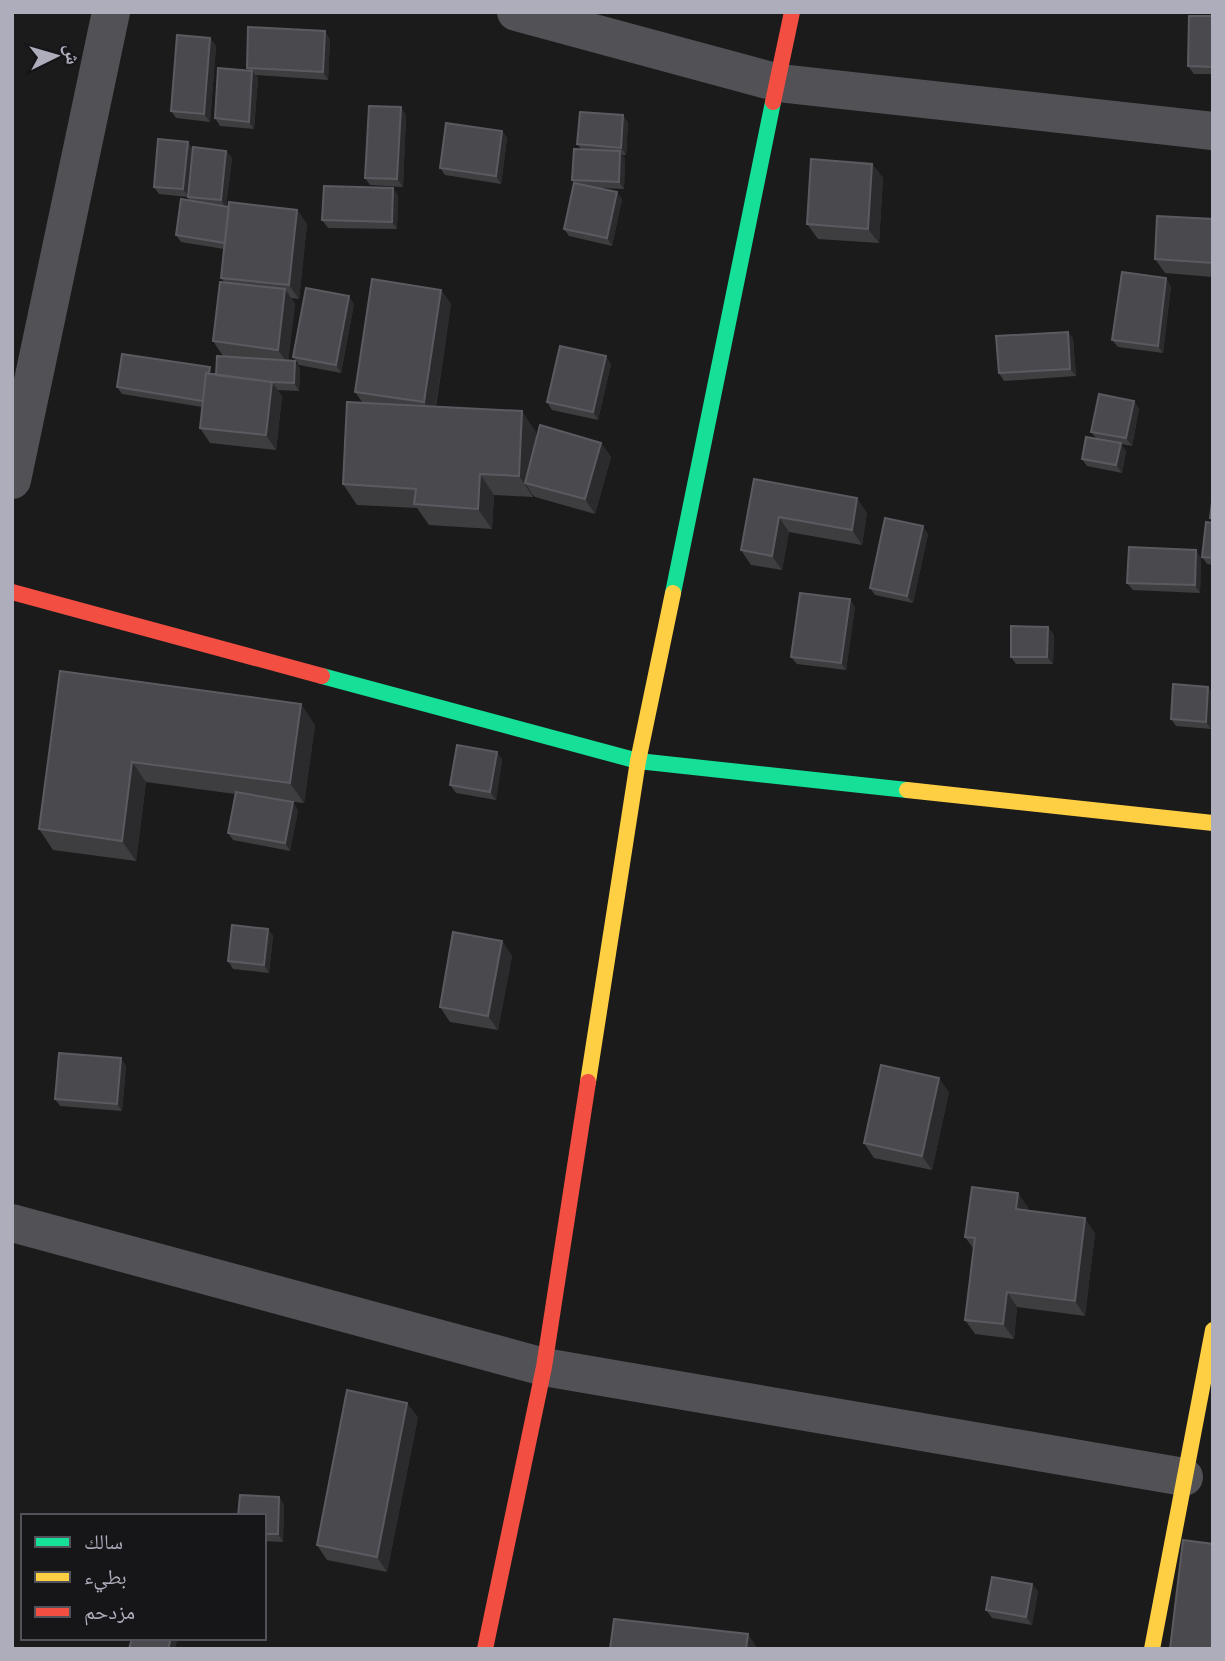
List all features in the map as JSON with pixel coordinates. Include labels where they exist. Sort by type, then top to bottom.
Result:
[{"type":"street","points":[[12,480],[111,12]]},
{"type":"street","points":[[516,12],[779,83],[1213,131]]},
{"type":"street","points":[[485,1649],[544,1367],[638,761],[792,12]]},
{"type":"street","points":[[12,592],[638,761],[1213,823]]},
{"type":"street","points":[[12,1223],[544,1367],[1194,1478]]},
{"type":"street","points":[[1152,1649],[1194,1478],[1213,1330]]},
{"type":"building","points":[[1189,16],[1213,16],[1213,67],[1188,66]]},
{"type":"building","points":[[248,27],[325,31],[323,72],[247,68]]},
{"type":"building","points":[[177,35],[210,38],[204,114],[171,111]]},
{"type":"building","points":[[218,68],[252,71],[249,122],[215,118]]},
{"type":"building","points":[[369,106],[401,107],[397,179],[365,178]]},
{"type":"building","points":[[580,112],[623,115],[621,148],[577,144]]},
{"type":"building","points":[[446,123],[502,131],[496,176],[440,168]]},
{"type":"building","points":[[158,139],[188,142],[183,189],[154,187]]},
{"type":"building","points":[[193,147],[226,151],[221,200],[188,197]]},
{"type":"building","points":[[574,149],[620,151],[619,182],[572,180]]},
{"type":"building","points":[[811,159],[872,164],[868,229],[807,224]]},
{"type":"building","points":[[574,183],[617,192],[607,238],[564,229]]},
{"type":"building","points":[[324,186],[393,188],[392,222],[322,220]]},
{"type":"building","points":[[181,199],[229,207],[225,243],[176,235]]},
{"type":"building","points":[[229,202],[297,210],[289,285],[221,278]]},
{"type":"building","points":[[1157,216],[1213,219],[1213,263],[1155,259]]},
{"type":"building","points":[[1122,272],[1166,278],[1158,346],[1112,340]]},
{"type":"building","points":[[372,279],[441,290],[424,402],[355,392]]},
{"type":"building","points":[[220,282],[285,289],[278,350],[213,341]]},
{"type":"building","points":[[306,288],[349,296],[336,365],[293,357]]},
{"type":"building","points":[[1068,332],[1070,369],[999,373],[996,336]]},
{"type":"building","points":[[560,346],[606,356],[593,412],[547,402]]},
{"type":"building","points":[[122,354],[210,367],[209,374],[206,373],[203,401],[117,387]]},
{"type":"building","points":[[217,356],[295,361],[294,383],[216,375]]},
{"type":"building","points":[[206,373],[272,382],[266,435],[200,428]]},
{"type":"building","points":[[1099,394],[1134,401],[1126,438],[1091,432]]},
{"type":"building","points":[[347,402],[522,411],[519,476],[480,474],[478,509],[414,504],[416,489],[343,484]]},
{"type":"building","points":[[540,425],[601,443],[585,499],[525,483]]},
{"type":"building","points":[[1086,437],[1121,443],[1116,465],[1082,459]]},
{"type":"building","points":[[754,479],[857,498],[852,530],[779,517],[772,556],[741,550]]},
{"type":"building","points":[[1213,494],[1213,519],[1210,518]]},
{"type":"building","points":[[885,518],[923,526],[907,596],[870,588]]},
{"type":"building","points":[[1206,522],[1213,523],[1213,558],[1202,557]]},
{"type":"building","points":[[1129,547],[1196,550],[1195,585],[1127,583]]},
{"type":"building","points":[[800,593],[850,599],[841,663],[791,657]]},
{"type":"building","points":[[1011,626],[1048,627],[1047,657],[1011,657]]},
{"type":"building","points":[[60,671],[301,704],[290,783],[132,762],[122,841],[39,829]]},
{"type":"building","points":[[1173,684],[1208,687],[1206,722],[1171,719]]},
{"type":"building","points":[[457,745],[497,752],[490,792],[450,785]]},
{"type":"building","points":[[236,792],[293,802],[285,843],[228,833]]},
{"type":"building","points":[[232,925],[268,929],[264,965],[228,961]]},
{"type":"building","points":[[453,932],[502,941],[488,1016],[440,1007]]},
{"type":"building","points":[[59,1053],[121,1058],[117,1104],[55,1099]]},
{"type":"building","points":[[881,1065],[939,1078],[922,1156],[864,1143]]},
{"type":"building","points":[[972,1187],[1018,1193],[1016,1209],[1085,1218],[1075,1301],[1007,1292],[1003,1324],[965,1320],[975,1238],[965,1237]]},
{"type":"building","points":[[347,1390],[407,1403],[377,1557],[317,1545]]},
{"type":"building","points":[[240,1495],[279,1497],[278,1534],[266,1534],[266,1514],[238,1514]]},
{"type":"building","points":[[1183,1540],[1213,1544],[1213,1649],[1170,1649]]},
{"type":"building","points":[[992,1577],[1032,1584],[1026,1617],[986,1610]]},
{"type":"building","points":[[614,1619],[748,1634],[746,1649],[610,1649]]},
{"type":"building","points":[[131,1640],[170,1640],[168,1649],[129,1649]]},
{"type":"traffic: fast","points":[[673,593],[773,102]]},
{"type":"traffic: fast","points":[[322,676],[638,761],[907,790]]},
{"type":"traffic: slow","points":[[588,1082],[638,761],[673,593]]},
{"type":"traffic: slow","points":[[907,790],[1213,823]]},
{"type":"traffic: slow","points":[[1152,1649],[1213,1330]]},
{"type":"traffic: jam","points":[[773,102],[792,12]]},
{"type":"traffic: jam","points":[[12,592],[322,676]]},
{"type":"traffic: jam","points":[[485,1649],[544,1367],[588,1082]]}]
